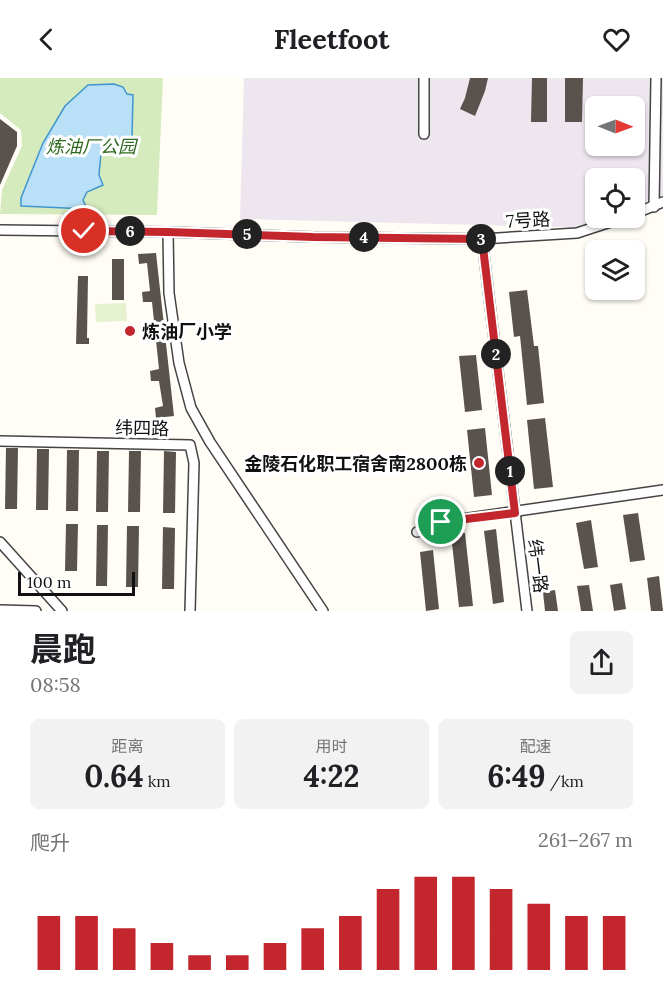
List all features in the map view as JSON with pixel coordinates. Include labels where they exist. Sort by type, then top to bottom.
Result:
[{"type":"street","points":[[424,78],[424,134]]},
{"type":"street","points":[[656,78],[659,205]]},
{"type":"street","name":"7号路","points":[[0,230],[482,239],[577,233],[592,228]]},
{"type":"street","points":[[168,232],[169,293],[179,363],[192,408],[210,442],[323,611]]},
{"type":"street","name":"纬一路","points":[[482,239],[527,611]]},
{"type":"street","name":"纬四路","points":[[0,441],[190,446],[194,463],[190,611]]},
{"type":"street","points":[[417,532],[441,522],[663,490]]},
{"type":"street","points":[[0,542],[62,611]]},
{"type":"street","points":[[0,610],[36,611]]},
{"type":"shaded area","points":[[244,78],[663,78],[663,208],[645,214],[645,168],[585,168],[585,228],[240,219]]},
{"type":"green space","name":"炼油厂公园","points":[[0,78],[163,78],[157,215],[0,214],[2,190],[22,146],[21,130],[0,113]]},
{"type":"green space","points":[[126,303],[127,321],[96,322],[95,304]]},
{"type":"water","points":[[114,84],[123,87],[127,94],[133,95],[132,136],[128,151],[123,154],[101,153],[99,175],[103,185],[87,192],[83,200],[87,209],[21,206],[21,198],[43,143],[65,106],[88,85]]},
{"type":"building","points":[[470,78],[488,78],[475,116],[460,109]]},
{"type":"building","points":[[532,78],[547,78],[547,122],[531,122]]},
{"type":"building","points":[[565,78],[583,78],[582,122],[565,122]]},
{"type":"building","points":[[0,119],[17,132],[17,146],[0,185]]},
{"type":"building","points":[[156,253],[174,416],[156,418],[155,408],[163,406],[159,381],[151,381],[150,371],[159,369],[152,302],[143,302],[142,292],[150,291],[147,263],[139,264],[138,254]]},
{"type":"building","points":[[112,259],[124,259],[124,300],[112,300]]},
{"type":"building","points":[[78,276],[88,276],[87,338],[89,338],[89,344],[76,344]]},
{"type":"building","points":[[527,290],[534,346],[538,346],[544,403],[527,405],[520,336],[514,337],[509,292]]},
{"type":"building","points":[[476,355],[482,410],[465,412],[459,356]]},
{"type":"building","points":[[545,418],[553,487],[534,489],[527,420]]},
{"type":"building","name":"金陵石化职工宿舍南2800栋","points":[[485,428],[492,495],[474,497],[467,430]]},
{"type":"building","points":[[6,448],[18,448],[17,509],[5,509]]},
{"type":"building","points":[[37,449],[49,449],[48,510],[36,510]]},
{"type":"building","points":[[67,450],[79,450],[78,511],[66,511]]},
{"type":"building","points":[[97,451],[109,451],[108,512],[96,512]]},
{"type":"building","points":[[129,451],[141,451],[140,512],[128,512]]},
{"type":"building","points":[[164,451],[176,452],[175,513],[163,513]]},
{"type":"building","points":[[638,513],[645,560],[630,562],[623,515]]},
{"type":"building","points":[[591,520],[598,567],[584,569],[576,523]]},
{"type":"building","points":[[66,524],[78,524],[77,571],[65,571]]},
{"type":"building","points":[[97,525],[108,525],[107,586],[96,586]]},
{"type":"building","points":[[127,526],[139,526],[138,587],[126,587]]},
{"type":"building","points":[[163,527],[175,528],[174,589],[162,589]]},
{"type":"building","points":[[496,529],[504,602],[493,604],[484,531]]},
{"type":"building","points":[[465,533],[473,606],[459,607],[451,534]]},
{"type":"building","points":[[433,550],[439,609],[426,611],[420,552]]},
{"type":"building","points":[[659,576],[663,611],[651,611],[647,578]]},
{"type":"building","points":[[622,583],[626,609],[614,611],[610,585]]},
{"type":"building","points":[[589,585],[593,611],[581,611],[577,586]]},
{"type":"building","points":[[555,590],[558,611],[545,611],[543,592]]},
{"type":"place","name":"炼油厂小学","points":[[130,331]]},
{"type":"place","name":"金陵石化职工宿舍南2800栋","points":[[479,463]]},
{"type":"route","points":[[84,231],[482,239],[515,513],[441,522]]}]
